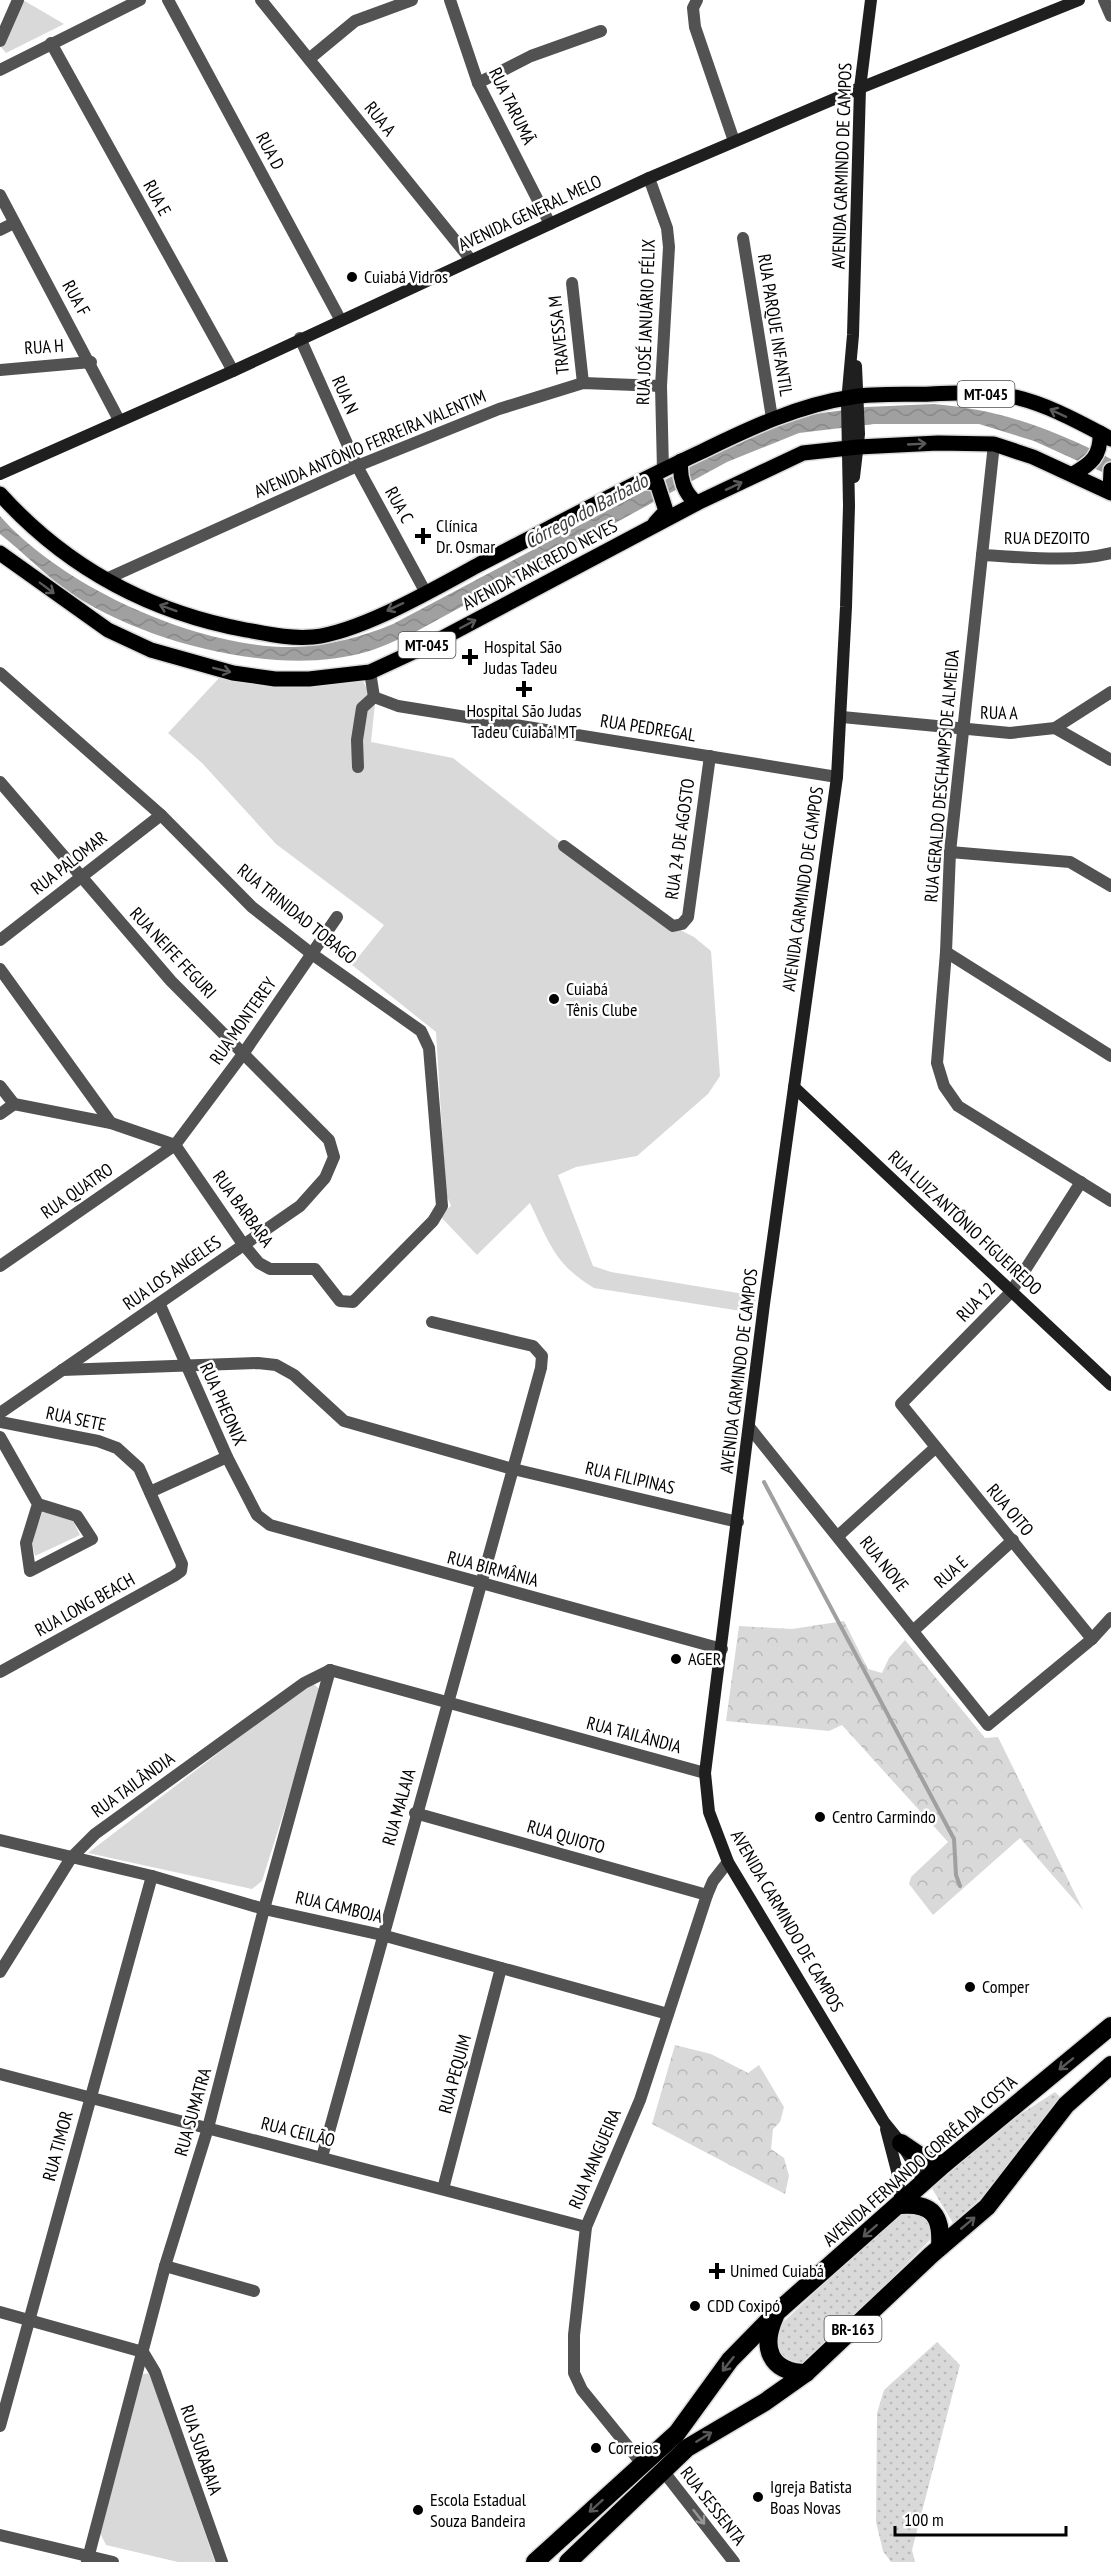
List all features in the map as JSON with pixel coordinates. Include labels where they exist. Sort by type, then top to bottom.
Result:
[{"type":"highway","name":"AVENIDA FERNANDO CORRÊA DA COSTA","points":[[535,2562],[677,2433],[729,2360],[777,2312],[901,2205],[944,2164],[1111,2026]]},
{"type":"highway","name":"BR-163","points":[[568,2562],[687,2448],[765,2402],[806,2373],[940,2247],[987,2207],[1066,2105],[1111,2065]]},
{"type":"highway","points":[[901,2143],[926,2160],[944,2164]]},
{"type":"highway","points":[[925,2183],[941,2231],[940,2247]]},
{"type":"highway","points":[[901,2205],[916,2204],[927,2207],[936,2217]]},
{"type":"highway","points":[[777,2312],[767,2333],[774,2360],[784,2369],[806,2373]]},
{"type":"main road","name":"AVENIDA CARMINDO DE CAMPOS","points":[[872,0],[860,88],[853,335],[853,441],[842,717],[837,777],[794,1087],[705,1773],[709,1812],[728,1862],[884,2122],[901,2143],[925,2183]]},
{"type":"main road","name":"AVENIDA GENERAL MELO","points":[[0,473],[232,371],[649,178],[860,88],[1079,0]]},
{"type":"main road","name":"MT-045","points":[[660,476],[772,418],[853,399],[977,393],[1011,396],[1048,408],[1103,439]]},
{"type":"main road","points":[[1073,474],[1090,465],[1103,439]]},
{"type":"main road","name":"AVENIDA TANCREDO NEVES","points":[[0,554],[108,630],[151,650],[233,673],[275,679],[309,679],[370,672],[435,642],[651,528],[692,499],[803,453],[853,441],[994,444],[1033,457],[1110,493]]},
{"type":"main road","points":[[680,466],[692,499]]},
{"type":"main road","points":[[1110,493],[1111,470]]},
{"type":"main road","name":"AVENIDA TANCREDO NEVES","points":[[0,494],[23,519],[104,580],[144,600],[185,615],[232,628],[290,637],[331,633],[426,593],[639,481],[660,476]]},
{"type":"main road","points":[[651,528],[666,510],[660,476]]},
{"type":"main road","name":"RUA LUIZ ANTÔNIO FIGUEIREDO","points":[[794,1087],[1111,1385]]},
{"type":"main road","points":[[884,2122],[897,2171],[901,2205]]},
{"type":"street","points":[[0,41],[3,24],[18,0]]},
{"type":"street","points":[[0,70],[140,0]]},
{"type":"street","name":"RUA D","points":[[168,0],[340,320]]},
{"type":"street","name":"RUA A","points":[[261,0],[471,260]]},
{"type":"street","points":[[309,59],[355,21],[412,0]]},
{"type":"street","name":"RUA TARUMÃ","points":[[450,0],[478,83],[550,224]]},
{"type":"street","points":[[697,0],[693,8],[695,27],[734,141]]},
{"type":"street","points":[[1104,0],[1111,16]]},
{"type":"street","points":[[478,83],[531,56],[601,31]]},
{"type":"street","name":"RUA E","points":[[51,43],[232,371]]},
{"type":"street","name":"RUA JOSÉ JANUÁRIO FÉLIX","points":[[649,178],[667,228],[669,247],[661,386],[660,476]]},
{"type":"street","name":"RUA F","points":[[0,195],[91,363],[119,420]]},
{"type":"street","points":[[0,230],[14,223]]},
{"type":"street","name":"RUA PARQUE INFANTIL","points":[[743,238],[772,418]]},
{"type":"street","name":"TRAVESSA M","points":[[572,282],[583,383]]},
{"type":"street","name":"RUA N","points":[[300,338],[357,466]]},
{"type":"street","name":"RUA H","points":[[0,370],[91,363]]},
{"type":"street","name":"AVENIDA ANTÔNIO FERREIRA VALENTIM","points":[[104,580],[163,551],[357,466],[499,409],[583,383],[661,386]]},
{"type":"street","name":"RUA GERALDO DESCHAMPS DE ALMEIDA","points":[[994,444],[950,852],[946,952],[936,1063],[944,1086],[958,1106],[1081,1182]]},
{"type":"street","name":"RUA C","points":[[357,466],[426,593]]},
{"type":"street","name":"RUA DEZOITO","points":[[982,555],[1095,557],[1111,553]]},
{"type":"street","points":[[358,767],[357,740],[362,708],[374,697],[370,672]]},
{"type":"street","name":"RUA TRINIDAD TOBAGO","points":[[0,673],[161,815],[252,907],[312,954],[421,1031],[429,1048],[442,1206]]},
{"type":"street","name":"RUA A","points":[[842,717],[1010,733],[1055,728],[1111,692]]},
{"type":"street","name":"RUA PEDREGAL","points":[[374,697],[398,706],[837,777]]},
{"type":"street","points":[[1055,728],[1111,760]]},
{"type":"street","name":"RUA 24 DE AGOSTO","points":[[564,846],[673,926],[682,924],[688,917],[710,756]]},
{"type":"street","name":"RUA NEIFE FEGURI","points":[[0,782],[171,981],[329,1140]]},
{"type":"street","name":"RUA PALOMAR","points":[[0,940],[161,815]]},
{"type":"street","points":[[950,852],[1070,862],[1111,886]]},
{"type":"street","name":"RUA MONTEREY","points":[[176,1145],[243,1054],[337,916]]},
{"type":"street","points":[[946,952],[1111,1056]]},
{"type":"street","points":[[0,969],[111,1123]]},
{"type":"street","points":[[0,1086],[14,1104],[111,1123],[176,1145]]},
{"type":"street","points":[[0,1114],[14,1104]]},
{"type":"street","name":"RUA LOS ANGELES","points":[[0,1413],[160,1305],[243,1244],[300,1206],[325,1178],[334,1157],[329,1140]]},
{"type":"street","name":"RUA BARBARA","points":[[176,1145],[243,1244],[259,1263],[270,1269],[315,1269],[340,1301],[353,1302],[433,1221],[442,1206]]},
{"type":"street","name":"RUA QUATRO","points":[[0,1266],[176,1145]]},
{"type":"street","points":[[1081,1182],[1111,1201]]},
{"type":"street","name":"RUA 12","points":[[901,1404],[1011,1292],[1081,1182]]},
{"type":"street","name":"RUA PHEONIX","points":[[160,1305],[227,1457],[257,1515]]},
{"type":"street","name":"RUA MALAIA","points":[[322,2157],[415,1813],[450,1703],[542,1368],[542,1356],[533,1346],[432,1322]]},
{"type":"street","name":"RUA FILIPINAS","points":[[61,1370],[258,1363],[276,1365],[294,1375],[344,1421],[513,1469],[738,1522]]},
{"type":"street","name":"RUA OITO","points":[[901,1404],[1092,1639]]},
{"type":"street","name":"RUA SETE","points":[[0,1422],[98,1441],[117,1448],[139,1468],[182,1564]]},
{"type":"street","name":"RUA NOVE","points":[[750,1428],[988,1725],[1092,1639]]},
{"type":"street","points":[[0,1437],[38,1504],[76,1516],[92,1539],[30,1571],[26,1543],[38,1504]]},
{"type":"street","points":[[838,1536],[935,1448]]},
{"type":"street","points":[[150,1492],[227,1457]]},
{"type":"street","name":"RUA BIRMÂNIA","points":[[257,1515],[270,1525],[722,1649]]},
{"type":"street","name":"RUA E","points":[[914,1630],[1013,1540]]},
{"type":"street","name":"RUA LONG BEACH","points":[[0,1672],[174,1576],[181,1571],[182,1564]]},
{"type":"street","points":[[1092,1639],[1111,1618]]},
{"type":"street","name":"RUA TAILÂNDIA","points":[[0,1972],[71,1858],[95,1834],[304,1683],[330,1670],[705,1773]]},
{"type":"street","name":"RUA SUMATRA","points":[[87,2559],[165,2266],[208,2128],[264,1909],[330,1670]]},
{"type":"street","name":"RUA QUIOTO","points":[[415,1813],[707,1895]]},
{"type":"street","name":"RUA CAMBOJA","points":[[0,1840],[152,1876],[264,1909],[382,1935],[668,2014]]},
{"type":"street","name":"RUA MANGUEIRA","points":[[643,2464],[582,2390],[574,2373],[574,2335],[586,2227],[640,2100],[707,1895],[713,1881],[728,1862]]},
{"type":"street","name":"RUA TIMOR","points":[[0,2426],[152,1876]]},
{"type":"street","name":"RUA PEQUIM","points":[[443,2189],[501,1968]]},
{"type":"street","name":"RUA CEILÃO","points":[[0,2074],[586,2227]]},
{"type":"street","points":[[165,2266],[254,2291]]},
{"type":"street","points":[[0,2312],[143,2352]]},
{"type":"street","name":"RUA SURABAIA","points":[[143,2352],[155,2372],[222,2562]]},
{"type":"street","name":"RUA SESSENTA","points":[[664,2472],[734,2562]]},
{"type":"street","points":[[0,2535],[87,2559],[113,2562]]},
{"type":"green space","points":[[23,0],[64,24],[6,53],[1,47]]},
{"type":"green space","name":"Cuiabá Tênis Clube","points":[[360,676],[375,703],[371,742],[453,758],[658,919],[694,937],[711,951],[720,1076],[708,1094],[637,1156],[576,1167],[558,1175],[593,1266],[611,1272],[756,1296],[754,1313],[594,1288],[570,1270],[554,1252],[530,1203],[477,1255],[440,1216],[451,1206],[446,1194],[436,1032],[352,965],[384,925],[276,844],[202,763],[168,733],[219,678],[277,684],[346,684]]},
{"type":"green space","points":[[43,1510],[71,1517],[80,1535],[35,1556],[32,1542]]},
{"type":"green space","points":[[844,1621],[868,1669],[882,1673],[889,1658],[905,1640],[985,1738],[998,1737],[1083,1910],[1020,1838],[933,1915],[909,1884],[911,1877],[948,1842],[842,1725],[829,1731],[726,1721],[739,1626],[792,1629]]},
{"type":"green space","points":[[311,1682],[322,1691],[262,1881],[252,1889],[88,1853]]},
{"type":"green space","points":[[675,2045],[711,2054],[748,2073],[759,2065],[784,2107],[780,2122],[773,2129],[771,2149],[784,2158],[789,2176],[785,2194],[652,2124]]},
{"type":"green space","points":[[1055,2092],[1062,2099],[993,2187],[953,2223],[928,2182],[994,2131]]},
{"type":"green space","points":[[901,2210],[927,2213],[933,2233],[929,2241],[806,2365],[780,2361],[773,2332]]},
{"type":"green space","points":[[937,2342],[960,2365],[912,2550],[915,2562],[891,2562],[883,2551],[876,2522],[877,2413],[884,2390]]},
{"type":"green space","points":[[150,2373],[215,2562],[178,2562],[106,2545],[100,2533],[143,2374]]},
{"type":"water","points":[[934,404],[1004,416],[1067,438],[1111,459],[1111,476],[1034,441],[979,424],[874,424],[799,433],[727,462],[417,631],[373,650],[331,659],[292,661],[252,658],[170,639],[132,625],[97,609],[66,590],[0,534],[0,516],[27,542],[59,567],[96,590],[177,625],[218,638],[258,645],[295,647],[321,644],[370,633],[393,624],[750,435],[815,414],[866,407]]},
{"type":"waterway","points":[[764,1482],[954,1839],[956,1875],[960,1886]]},
{"type":"place","name":"Cuiabá Vidros","points":[[352,277]]},
{"type":"place","name":"Clínica Dr. Osmar","points":[[423,536]]},
{"type":"place","name":"Hospital São Judas Tadeu","points":[[470,657]]},
{"type":"place","name":"Hospital São Judas Tadeu Cuiabá MT","points":[[524,689]]},
{"type":"place","name":"Cuiabá Tênis Clube","points":[[554,999]]},
{"type":"place","name":"AGER","points":[[676,1659]]},
{"type":"place","name":"Centro Carmindo","points":[[820,1817]]},
{"type":"place","name":"Comper","points":[[970,1987]]},
{"type":"place","name":"Unimed Cuiabá","points":[[717,2271]]},
{"type":"place","name":"CDD Coxipó","points":[[695,2306]]},
{"type":"place","name":"Correios","points":[[596,2448]]},
{"type":"place","name":"Igreja Batista Boas Novas","points":[[758,2497]]},
{"type":"place","name":"Escola Estadual Souza Bandeira","points":[[418,2510]]},
{"type":"water label","name":"Córrego do Barbado","points":[[586,511]]}]
